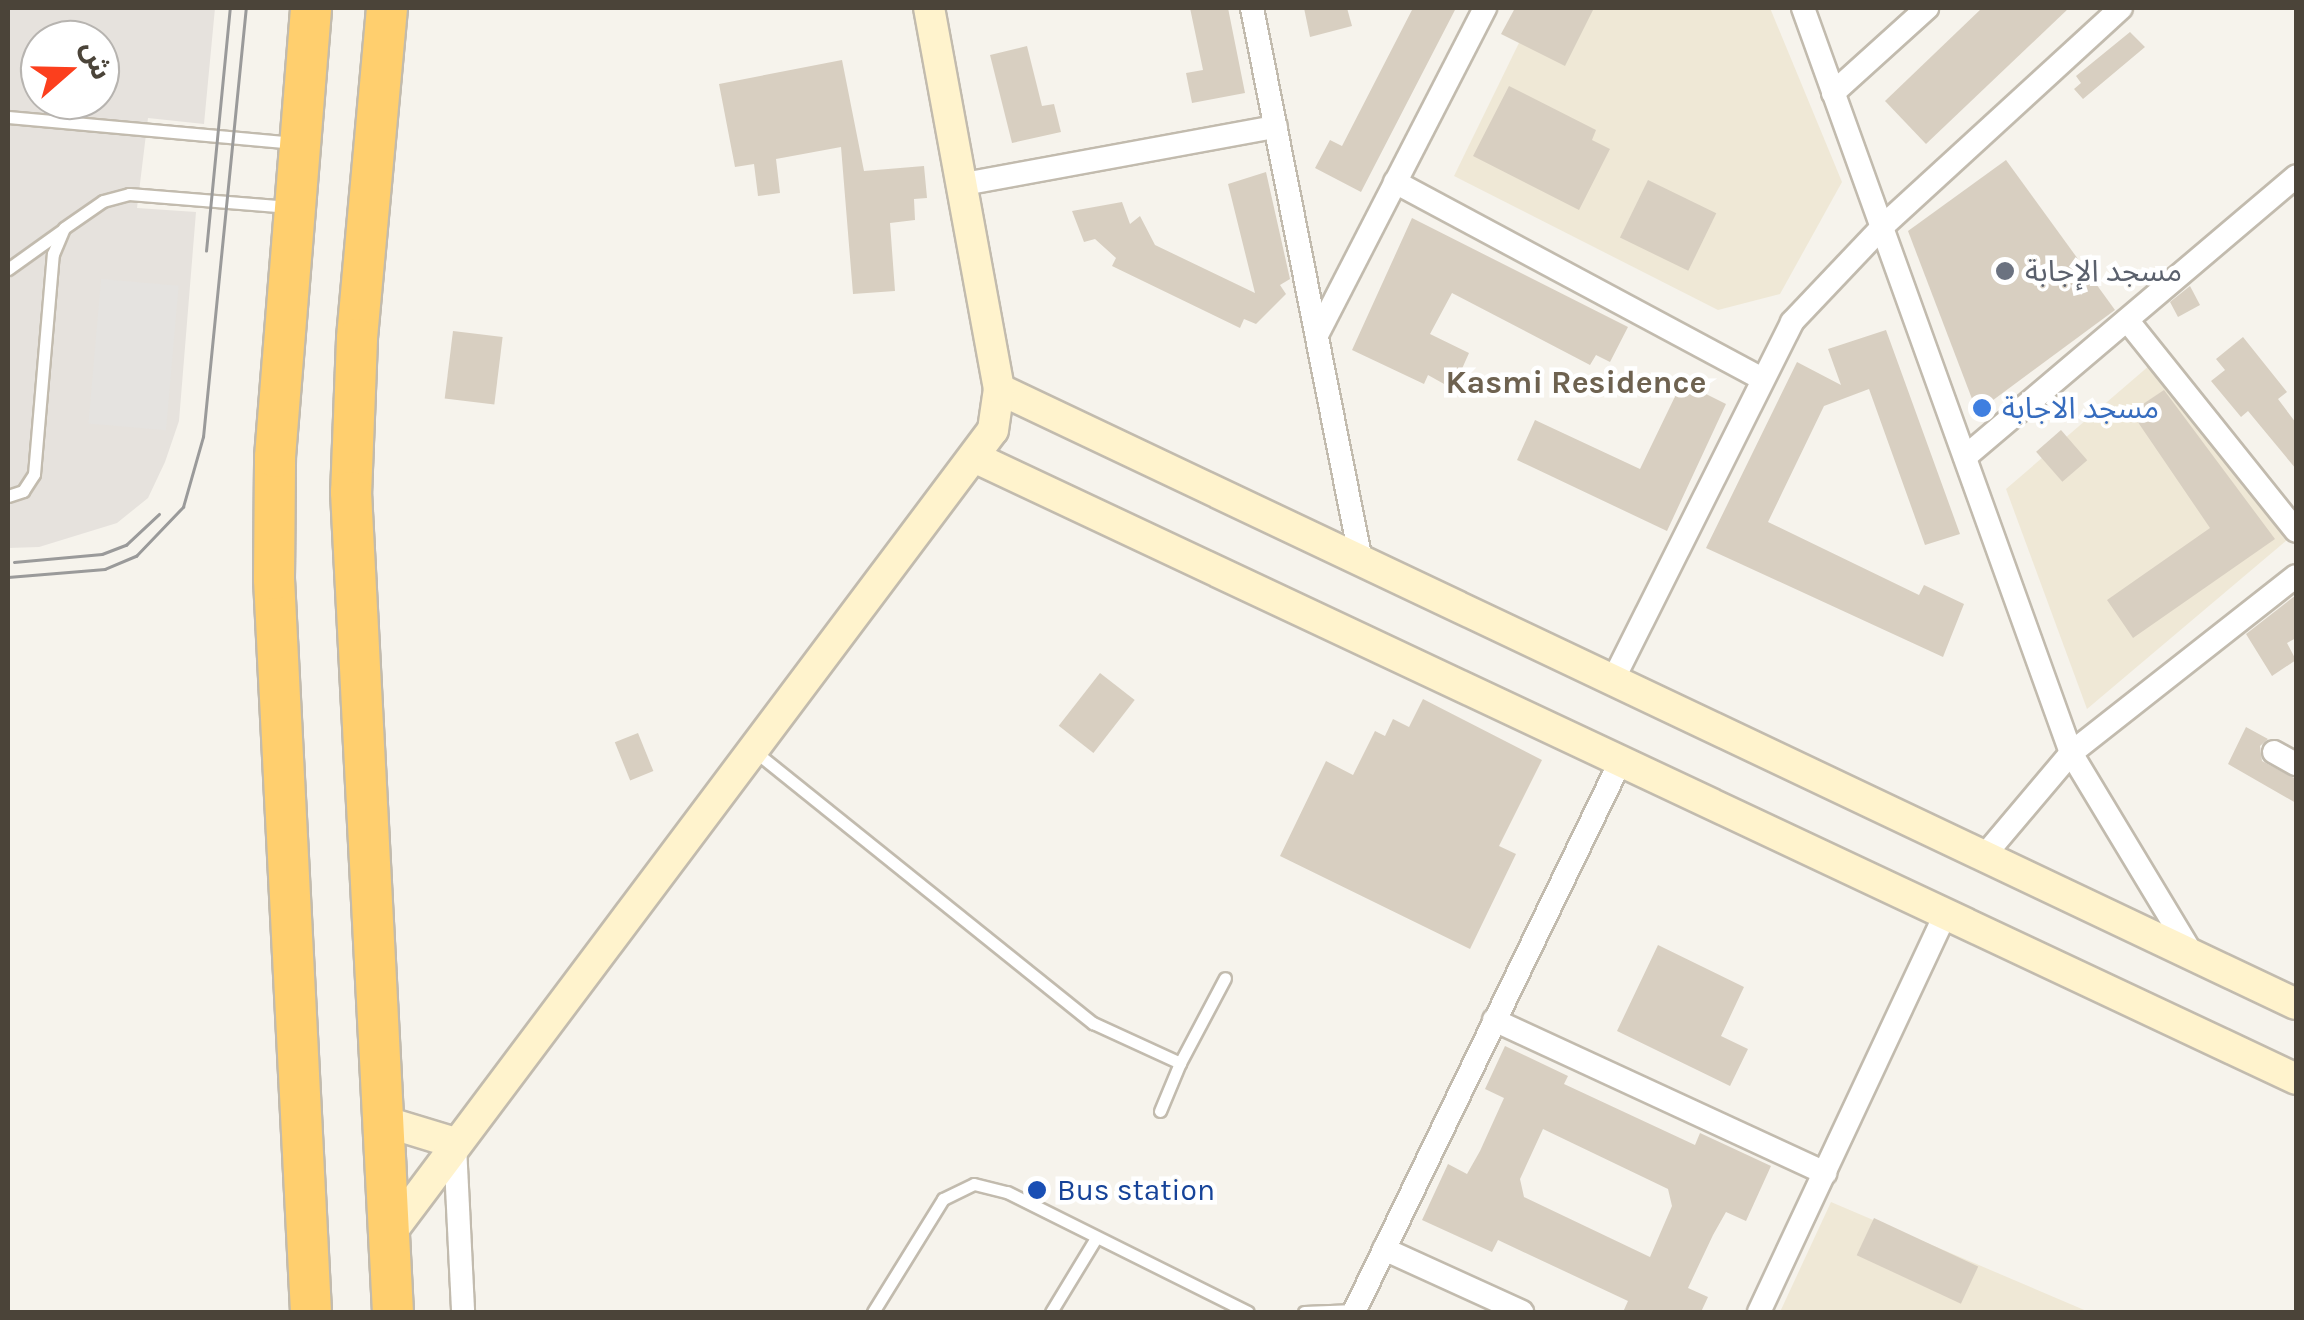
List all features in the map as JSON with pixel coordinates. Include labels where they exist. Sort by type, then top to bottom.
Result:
[{"type":"highway","points":[[311,8],[274,457],[274,579],[311,1312]]},
{"type":"highway","points":[[387,8],[357,339],[351,492],[393,1312]]},
{"type":"street","points":[[389,1234],[976,458],[996,420],[999,388],[929,8]]},
{"type":"street","points":[[1252,8],[1361,561]]},
{"type":"street","points":[[1317,335],[1485,8]]},
{"type":"street","points":[[1802,8],[2071,753],[2193,955]]},
{"type":"street","points":[[1834,93],[1927,8]]},
{"type":"street","points":[[1613,680],[1760,378],[1792,322],[1882,227],[2121,8]]},
{"type":"street","points":[[964,184],[1276,127]]},
{"type":"street","points":[[1965,458],[2296,176]]},
{"type":"street","points":[[1395,182],[1760,378]]},
{"type":"street","points":[[2127,320],[2296,531]]},
{"type":"street","points":[[999,388],[2296,1004]]},
{"type":"street","points":[[976,458],[1622,758],[2296,1078]]},
{"type":"street","points":[[1984,856],[2071,753],[2296,576]]},
{"type":"street","points":[[2274,752],[2296,764]]},
{"type":"street","points":[[1354,1311],[1622,758]]},
{"type":"street","points":[[1759,1312],[1946,913]]},
{"type":"street","points":[[1494,1020],[1824,1173]]},
{"type":"street","points":[[383,1120],[455,1143]]},
{"type":"street","points":[[455,1143],[464,1312]]},
{"type":"street","points":[[1384,1249],[1522,1312]]},
{"type":"lane","points":[[8,117],[299,143]]},
{"type":"lane","points":[[8,269],[103,201],[129,194],[293,207]]},
{"type":"lane","points":[[8,496],[23,491],[34,474],[53,254],[64,228]]},
{"type":"lane","points":[[753,750],[1093,1024],[1180,1063]]},
{"type":"lane","points":[[1160,1111],[1180,1063],[1225,978]]},
{"type":"lane","points":[[873,1312],[933,1213],[957,1189],[992,1185],[1248,1312]]},
{"type":"lane","points":[[1051,1312],[1096,1238]]},
{"type":"lane","points":[[1304,1312],[1354,1311]]},
{"type":"shaded area","points":[[8,8],[215,8],[204,124],[148,118],[137,208],[196,212],[179,421],[148,498],[117,523],[39,547],[8,548]]},
{"type":"shaded area","points":[[1536,8],[1770,8],[1842,182],[1780,294],[1718,310],[1454,176]]},
{"type":"shaded area","points":[[101,279],[179,286],[166,430],[88,423]]},
{"type":"shaded area","points":[[2150,365],[2287,540],[2087,709],[2006,489]]},
{"type":"shaded area","points":[[1831,1202],[2089,1312],[1780,1312]]},
{"type":"building","points":[[1190,8],[1228,8],[1245,93],[1192,103],[1186,73],[1203,70]]},
{"type":"building","points":[[1304,8],[1347,8],[1352,26],[1310,37]]},
{"type":"building","points":[[1413,8],[1456,8],[1361,192],[1315,168],[1330,140],[1342,146]]},
{"type":"building","points":[[1515,8],[1594,8],[1565,66],[1501,34]]},
{"type":"building","points":[[1982,8],[2069,8],[1926,144],[1885,101]]},
{"type":"building","points":[[2130,32],[2145,47],[2083,99],[2074,89],[2081,83],[2076,76]]},
{"type":"building","points":[[1027,46],[1042,106],[1054,104],[1061,132],[1012,143],[990,55]]},
{"type":"building","points":[[842,60],[864,171],[924,166],[927,198],[914,199],[915,220],[890,223],[895,291],[853,294],[841,147],[776,159],[780,193],[758,196],[754,164],[735,167],[719,84]]},
{"type":"building","points":[[1509,86],[1596,130],[1592,140],[1610,149],[1579,210],[1473,156]]},
{"type":"building","name":"مسجد الإجابة","points":[[2006,160],[2115,310],[1977,412],[1908,231]]},
{"type":"building","points":[[1266,172],[1290,279],[1280,285],[1286,294],[1256,324],[1244,319],[1240,328],[1112,266],[1116,258],[1095,239],[1084,242],[1072,211],[1122,202],[1130,224],[1140,216],[1155,245],[1255,293],[1228,184]]},
{"type":"building","points":[[1648,180],[1716,213],[1688,271],[1620,238]]},
{"type":"building","points":[[1412,218],[1628,327],[1610,362],[1596,355],[1590,365],[1452,293],[1430,334],[1469,353],[1453,389],[1428,375],[1424,384],[1352,350]]},
{"type":"building","points":[[2190,286],[2200,305],[2178,317],[2170,302]]},
{"type":"building","points":[[1886,330],[1960,534],[1925,545],[1869,389],[1824,406],[1768,522],[1919,595],[1924,585],[1964,604],[1943,657],[1706,548],[1797,362],[1841,385],[1828,349]]},
{"type":"building","points":[[453,331],[503,337],[494,405],[445,398]]},
{"type":"building","points":[[2243,337],[2287,392],[2278,399],[2296,423],[2296,469],[2248,411],[2241,417],[2211,381],[2225,370],[2216,359]]},
{"type":"building","points":[[1682,382],[1726,404],[1667,531],[1517,460],[1535,420],[1640,469]]},
{"type":"building","points":[[2164,390],[2275,539],[2133,638],[2107,600],[2210,528],[2131,412]]},
{"type":"building","points":[[2061,430],[2087,460],[2062,482],[2036,452]]},
{"type":"building","points":[[2296,595],[2296,638],[2287,643],[2296,660],[2272,676],[2246,634]]},
{"type":"building","points":[[1100,673],[1135,700],[1093,753],[1059,726]]},
{"type":"building","points":[[1423,699],[1542,760],[1499,846],[1516,854],[1470,949],[1280,856],[1326,761],[1353,775],[1375,731],[1385,736],[1393,719],[1409,727]]},
{"type":"building","points":[[2246,727],[2268,739],[2260,746],[2262,761],[2296,779],[2296,803],[2228,764]]},
{"type":"building","points":[[638,733],[653,771],[630,780],[615,742]]},
{"type":"building","points":[[1658,945],[1744,987],[1721,1036],[1748,1049],[1730,1086],[1617,1031]]},
{"type":"building","points":[[1505,1046],[1568,1076],[1564,1084],[1695,1145],[1700,1133],[1771,1166],[1746,1221],[1726,1212],[1713,1235],[1688,1288],[1708,1297],[1701,1312],[1623,1312],[1628,1301],[1498,1240],[1492,1252],[1422,1220],[1448,1164],[1467,1174],[1480,1151],[1504,1098],[1485,1089]],"holes":[[[1543,1129],[1668,1189],[1672,1206],[1650,1257],[1524,1197],[1520,1179]]]},
{"type":"building","points":[[1874,1218],[1978,1267],[1961,1304],[1857,1255]]},
{"type":"tram line","points":[[206,251],[230,8]]},
{"type":"tram line","points":[[8,577],[105,569],[136,556],[183,507],[203,437],[246,8]]},
{"type":"tram line","points":[[14,562],[102,554],[126,545],[159,514]]},
{"type":"place","name":"مسجد الإجابة","points":[[2005,271]]},
{"type":"place","name":"مسجد الاجابة","points":[[1982,408]]},
{"type":"place","name":"Bus station","points":[[1037,1190]]},
{"type":"district","name":"Kasmi Residence","points":[[1576,383]]}]
